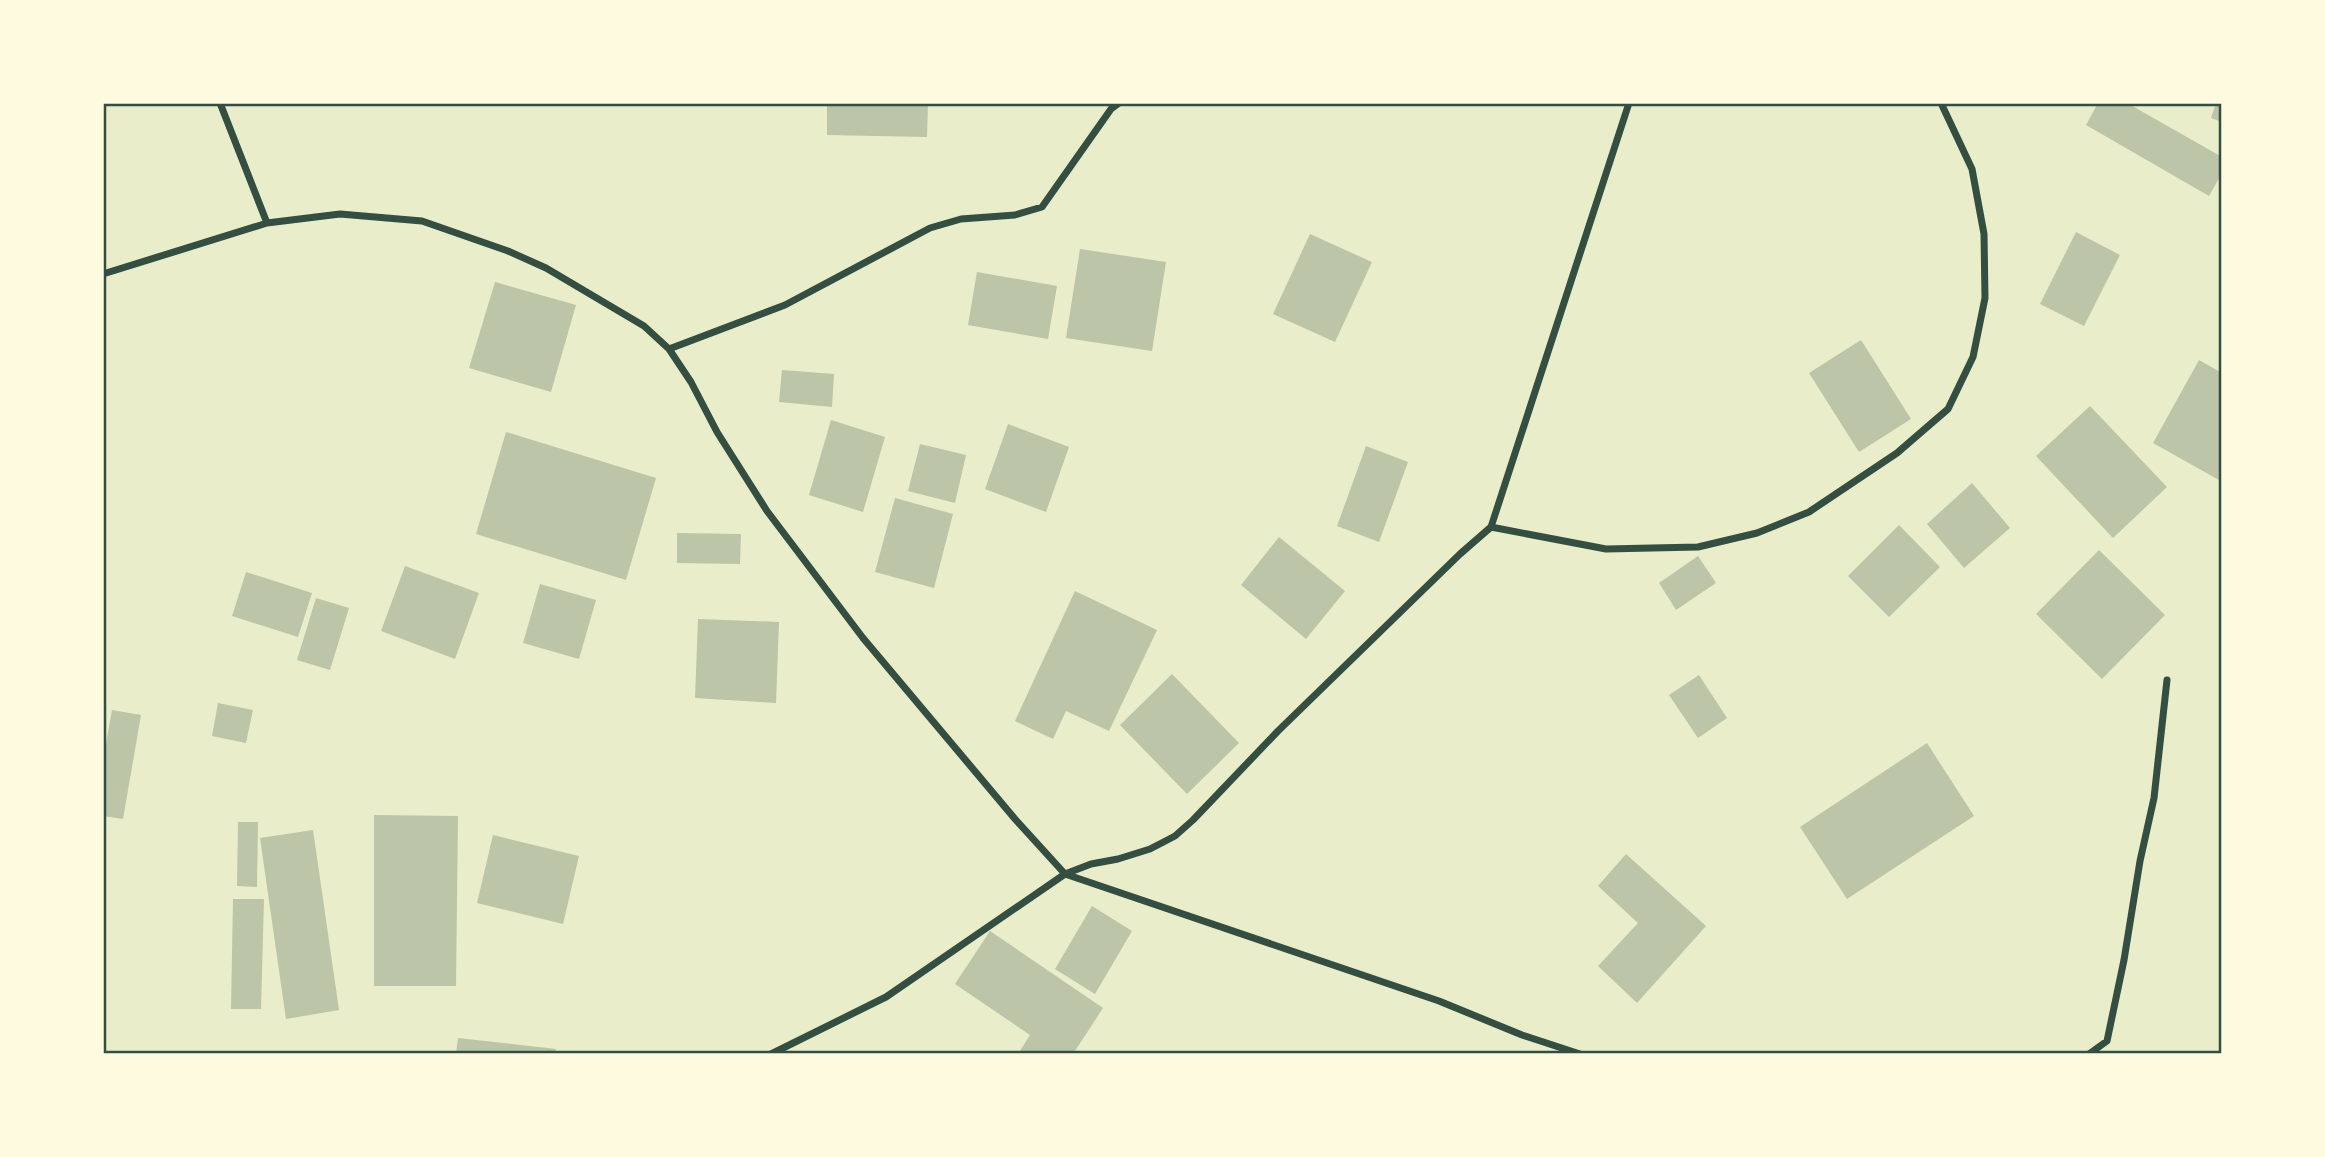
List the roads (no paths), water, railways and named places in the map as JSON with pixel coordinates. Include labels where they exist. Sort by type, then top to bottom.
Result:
[{"type":"street","points":[[220,103],[267,223]]},
{"type":"street","points":[[669,349],[785,305],[930,228],[961,219],[1016,215],[1042,207],[1111,109],[1119,103]]},
{"type":"street","points":[[771,1054],[886,997],[1065,874],[1091,864],[1150,849],[1175,836],[1278,731],[1491,527],[1629,103]]},
{"type":"street","points":[[1491,527],[1606,549],[1698,547],[1757,533],[1809,512],[1898,453],[1948,409],[1973,357],[1985,298],[1984,247],[1972,169],[1941,103]]},
{"type":"street","points":[[103,274],[267,223],[340,214],[422,221],[508,251],[546,268],[644,326],[669,349],[767,511],[879,658],[1065,874],[1439,1000],[1522,1035],[1580,1054]]},
{"type":"street","points":[[2089,1054],[2107,1041],[2124,960],[2140,860],[2154,798],[2166,680]]}]
